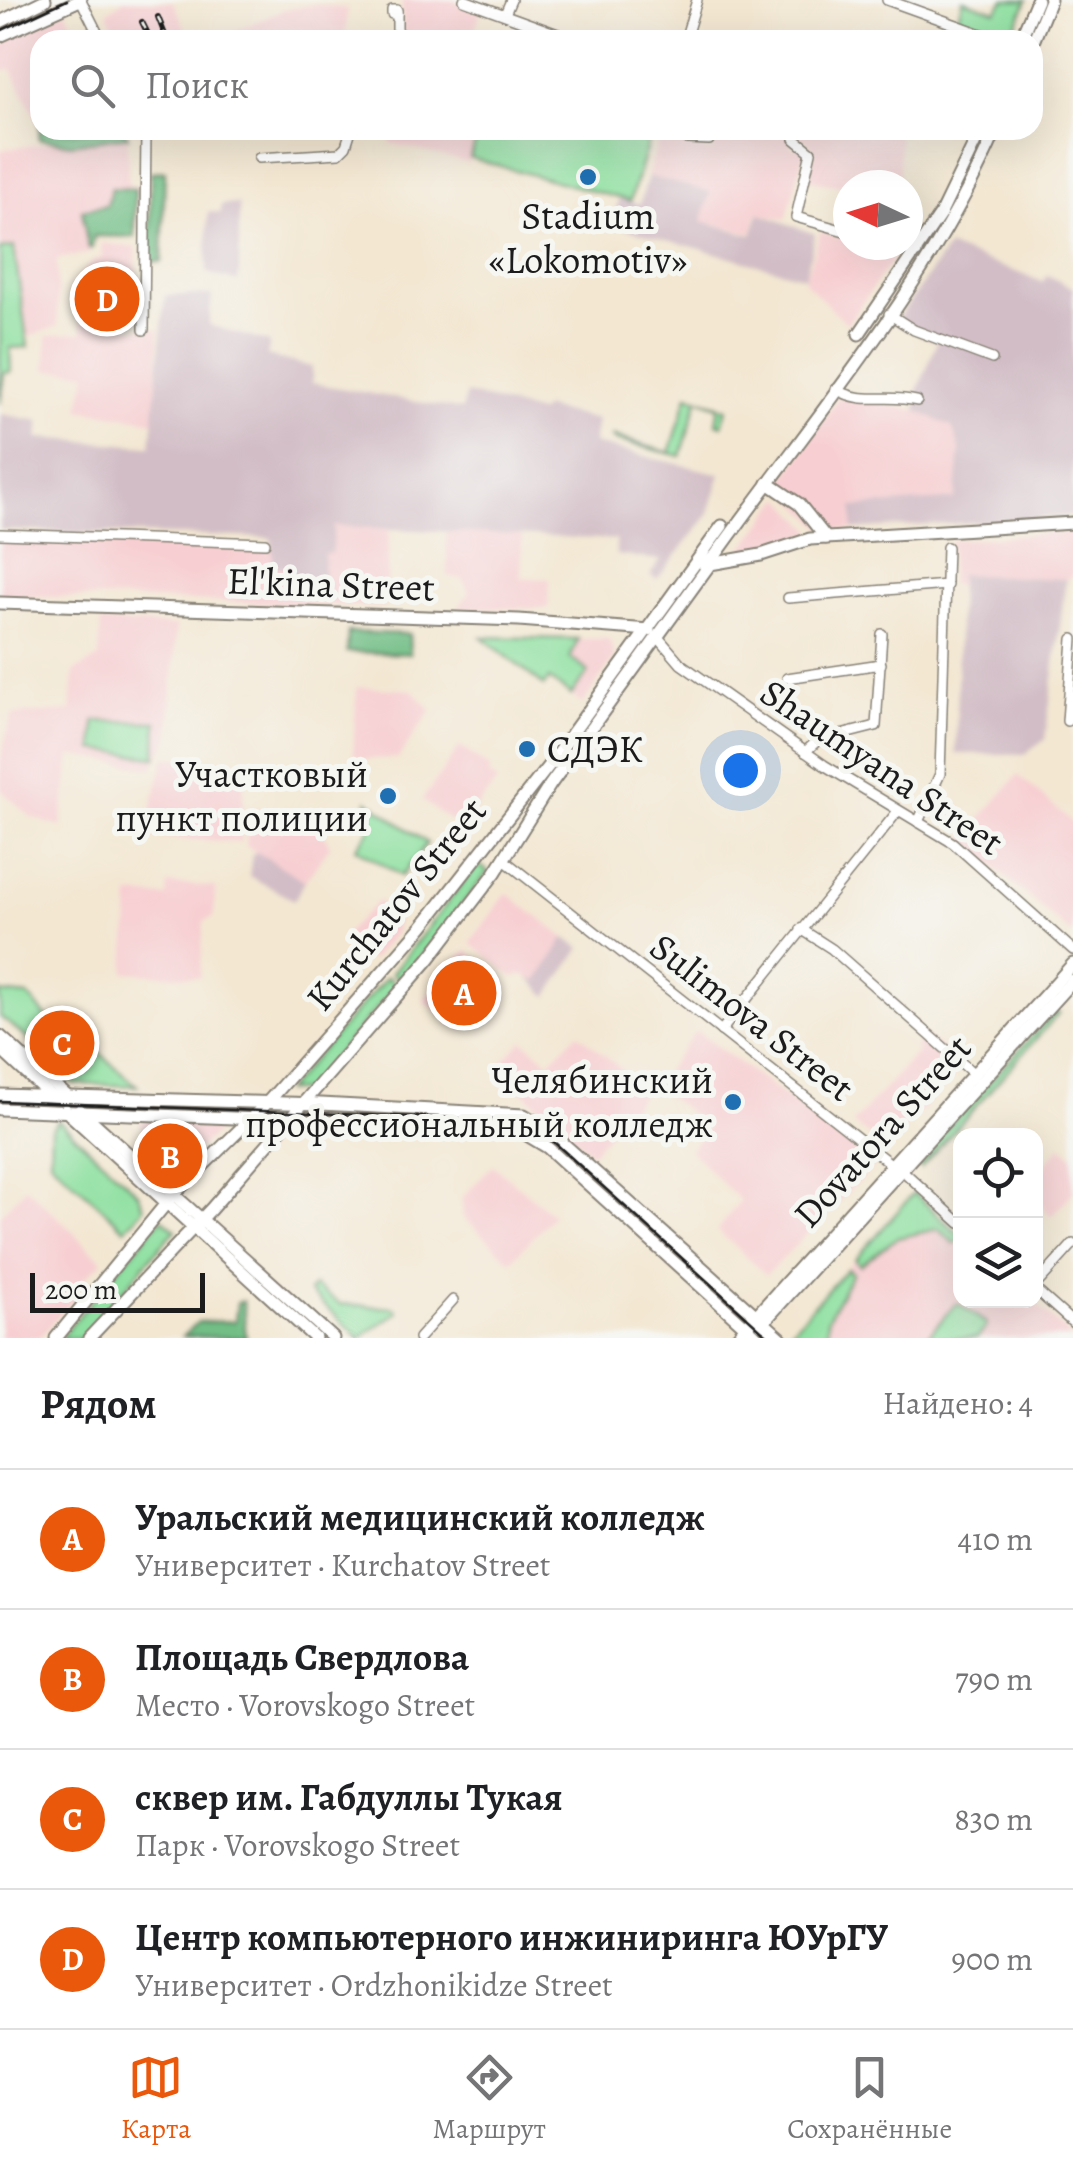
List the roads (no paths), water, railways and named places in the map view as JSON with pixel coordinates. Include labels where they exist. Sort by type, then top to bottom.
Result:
[{"type":"main road","points":[[0,22],[46,0]]},
{"type":"main road","points":[[0,36],[80,0]]},
{"type":"main road","points":[[1024,30],[1036,0]]},
{"type":"main road","points":[[1038,30],[1050,0]]},
{"type":"main road","points":[[923,243],[957,186],[977,140]]},
{"type":"main road","points":[[864,339],[889,314],[953,220],[991,140]]},
{"type":"main road","points":[[651,632],[712,560],[836,388],[913,260]]},
{"type":"main road","points":[[768,482],[799,504],[826,538]]},
{"type":"main road","points":[[676,588],[712,560],[826,538],[1073,524]]},
{"type":"main road","points":[[651,632],[676,588],[722,526]]},
{"type":"main road","name":"El'kina Street","points":[[0,603],[651,632]]},
{"type":"main road","name":"Kurchatov Street","points":[[56,1338],[169,1200],[267,1103],[422,927],[651,632]]},
{"type":"main road","name":"Kurchatov Street","points":[[89,1338],[196,1223],[429,958],[504,860],[651,632]]},
{"type":"main road","points":[[484,845],[504,860]]},
{"type":"main road","name":"Dovatora Street","points":[[897,1168],[974,1074],[1073,964]]},
{"type":"main road","name":"Dovatora Street","points":[[736,1338],[754,1329],[897,1168],[1073,980]]},
{"type":"main road","points":[[0,1036],[68,1097],[169,1200]]},
{"type":"main road","points":[[0,1048],[66,1111],[333,1338]]},
{"type":"main road","points":[[0,1094],[302,1104],[530,1117],[754,1329]]},
{"type":"main road","points":[[0,1109],[500,1126],[524,1131],[754,1329],[780,1338]]},
{"type":"main road","points":[[196,1223],[315,1338]]},
{"type":"street","points":[[80,0],[96,30]]},
{"type":"street","points":[[464,0],[547,30]]},
{"type":"street","points":[[505,14],[510,0]]},
{"type":"street","points":[[688,30],[697,0]]},
{"type":"street","points":[[886,0],[917,5],[975,30]]},
{"type":"street","points":[[144,330],[146,140]]},
{"type":"street","points":[[259,158],[338,153],[348,140]]},
{"type":"street","points":[[796,140],[811,152],[796,217],[833,228]]},
{"type":"street","points":[[889,314],[914,330],[992,359]]},
{"type":"street","points":[[836,388],[854,400],[898,396],[917,401]]},
{"type":"street","points":[[0,534],[265,544]]},
{"type":"street","points":[[918,822],[940,774],[947,547]]},
{"type":"street","points":[[788,598],[947,585]]},
{"type":"street","name":"Shaumyana Street","points":[[651,632],[681,664],[805,752],[953,842],[1073,950]]},
{"type":"street","points":[[805,752],[817,741],[876,726],[882,634]]},
{"type":"street","points":[[1066,721],[1073,638]]},
{"type":"street","points":[[787,678],[881,664]]},
{"type":"street","points":[[721,1030],[898,811]]},
{"type":"street","name":"Sulimova Street","points":[[504,860],[897,1168],[954,1218]]},
{"type":"street","points":[[802,929],[832,949],[974,1074]]},
{"type":"street","points":[[1043,1280],[1073,1244]]},
{"type":"street","points":[[1043,1295],[1073,1323]]},
{"type":"street","points":[[419,1338],[453,1300]]},
{"type":"tram line","points":[[0,31],[67,0]]},
{"type":"tram line","points":[[0,1101],[523,1121],[543,1132],[770,1338]]},
{"type":"railway","points":[[158,17],[163,30]]},
{"type":"railway","points":[[142,22],[146,30]]},
{"type":"place","name":"Stadium «Lokomotiv»","points":[[588,177]]},
{"type":"place","name":"Центр компьютерного инжиниринга ЮУрГУ","points":[[107,299]]},
{"type":"place","name":"СДЭК","points":[[527,749]]},
{"type":"place","name":"Участковый пункт полиции","points":[[388,796]]},
{"type":"place","name":"Уральский медицинский колледж","points":[[464,993]]},
{"type":"place","name":"сквер им. Габдуллы Тукая","points":[[62,1043]]},
{"type":"place","name":"Челябинский профессиональный колледж","points":[[733,1102]]},
{"type":"place","name":"Площадь Свердлова","points":[[170,1156]]}]
